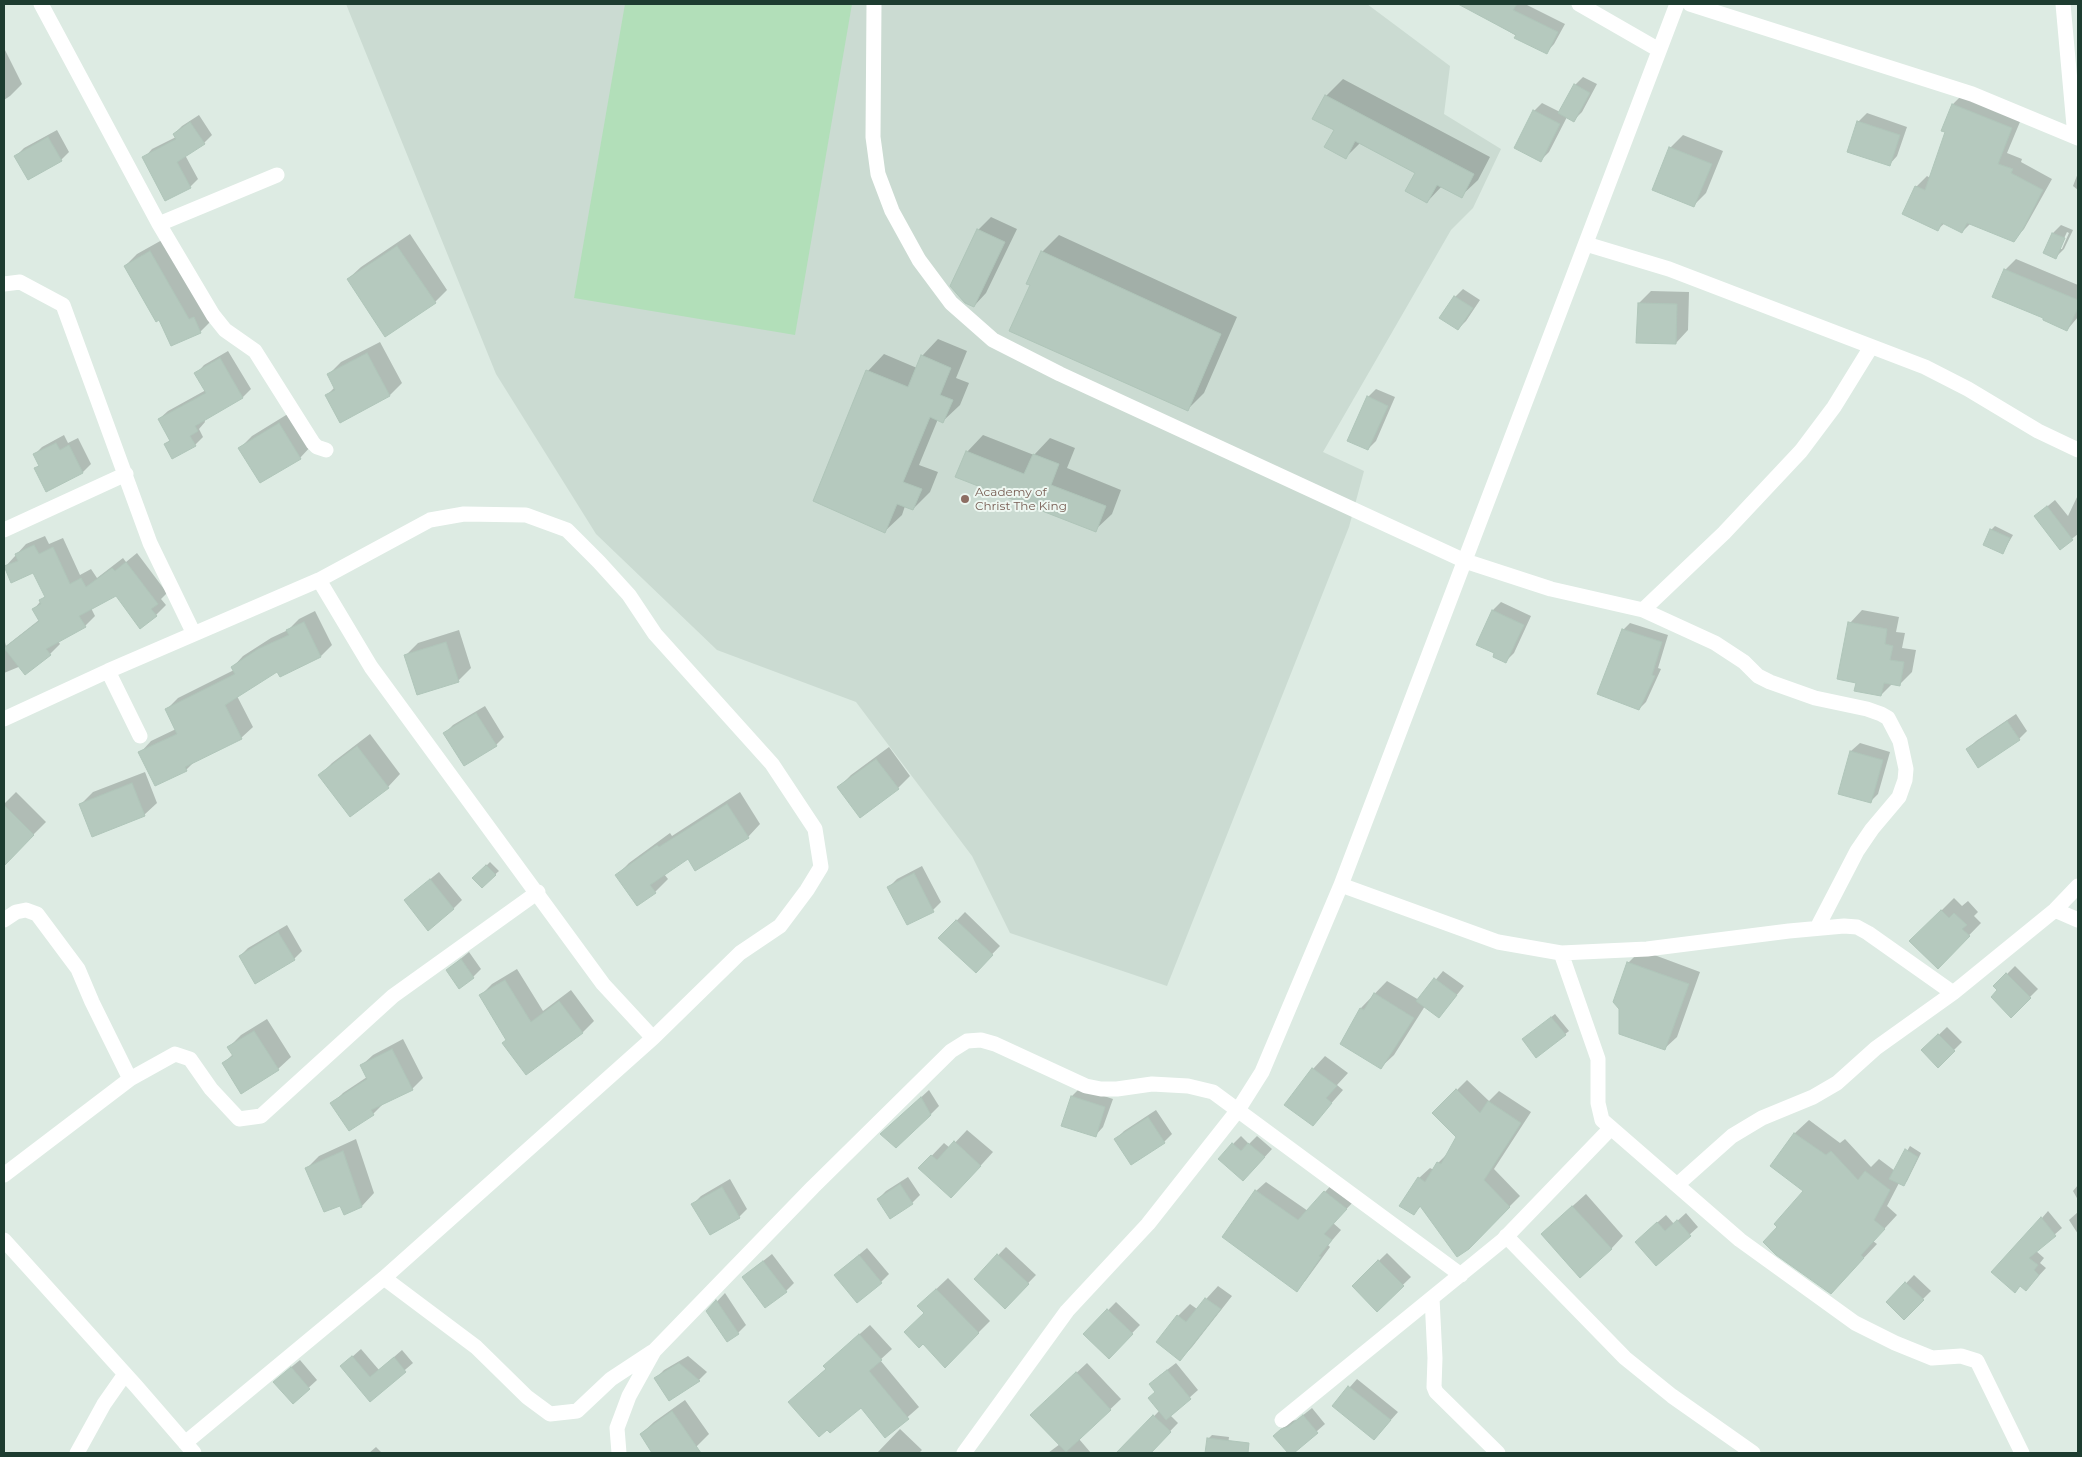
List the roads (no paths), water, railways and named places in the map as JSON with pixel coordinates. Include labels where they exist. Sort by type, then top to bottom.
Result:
[{"type":"street","points":[[41,4],[158,224],[213,315],[225,330],[255,351],[312,443],[326,450]]},
{"type":"street","points":[[874,4],[873,137],[878,174],[892,211],[919,260],[951,303],[993,340],[1060,374],[1465,561],[1551,589],[1643,610],[1715,643],[1744,662],[1758,676],[1764,679],[1815,698],[1881,714],[1888,718],[1900,741],[1906,769],[1905,780],[1899,797],[1872,829],[1857,851],[1817,928]]},
{"type":"street","points":[[1579,4],[1659,50]]},
{"type":"street","points":[[964,1453],[1067,1311],[1148,1224],[1238,1110],[1262,1072],[1341,885],[1677,4]]},
{"type":"street","points":[[1690,4],[1972,94],[2077,137],[2063,4]]},
{"type":"street","points":[[158,224],[277,175]]},
{"type":"street","points":[[1586,244],[1670,269],[1925,367],[2078,450]]},
{"type":"street","points":[[4,284],[20,282],[63,305],[150,543],[194,634]]},
{"type":"street","points":[[1643,610],[1724,533],[1801,451],[1834,407],[1871,347]]},
{"type":"street","points":[[4,530],[126,474]]},
{"type":"street","points":[[4,719],[108,671],[319,580],[430,520],[464,514],[526,515],[567,530],[629,595],[655,634],[772,764],[815,830],[821,867],[807,890],[780,926],[740,953],[653,1038],[384,1278],[189,1448],[4,1240]]},
{"type":"street","points":[[319,580],[371,668],[538,892],[603,984],[653,1038]]},
{"type":"street","points":[[108,671],[140,736]]},
{"type":"street","points":[[1341,885],[1498,942],[1561,953],[1647,949],[1817,928],[1857,927],[1953,993]]},
{"type":"street","points":[[1677,1185],[1732,1136],[1762,1118],[1813,1097],[1837,1083],[1876,1048],[1953,993],[2055,910],[2078,886]]},
{"type":"street","points":[[4,1175],[130,1079],[175,1054],[190,1059],[211,1089],[239,1119],[261,1116],[393,996],[538,892]]},
{"type":"street","points":[[4,920],[16,912],[26,910],[37,914],[78,969],[130,1079]]},
{"type":"street","points":[[2055,910],[2078,920]]},
{"type":"street","points":[[1561,953],[1598,1059],[1598,1103],[1602,1120],[1740,1240],[1855,1322],[1896,1343],[1932,1358],[1943,1359],[1961,1356],[1977,1361],[2022,1453]]},
{"type":"street","points":[[384,1278],[476,1347],[527,1397],[550,1414],[577,1412],[611,1379],[654,1351],[827,1173],[951,1051],[966,1042],[981,1040],[995,1044],[1086,1086],[1101,1089],[1152,1084],[1188,1086],[1213,1092],[1461,1275]]},
{"type":"street","points":[[1282,1420],[1461,1275],[1506,1236],[1612,1128]]},
{"type":"street","points":[[1506,1236],[1626,1358],[1672,1396],[1753,1453]]},
{"type":"street","points":[[1432,1298],[1435,1358],[1434,1387],[1440,1398],[1498,1453]]},
{"type":"street","points":[[619,1453],[617,1428],[629,1396],[654,1351]]},
{"type":"street","points":[[77,1453],[104,1404],[124,1374]]},
{"type":"place","name":"Academy of Christ The King","points":[[965,499]]}]
